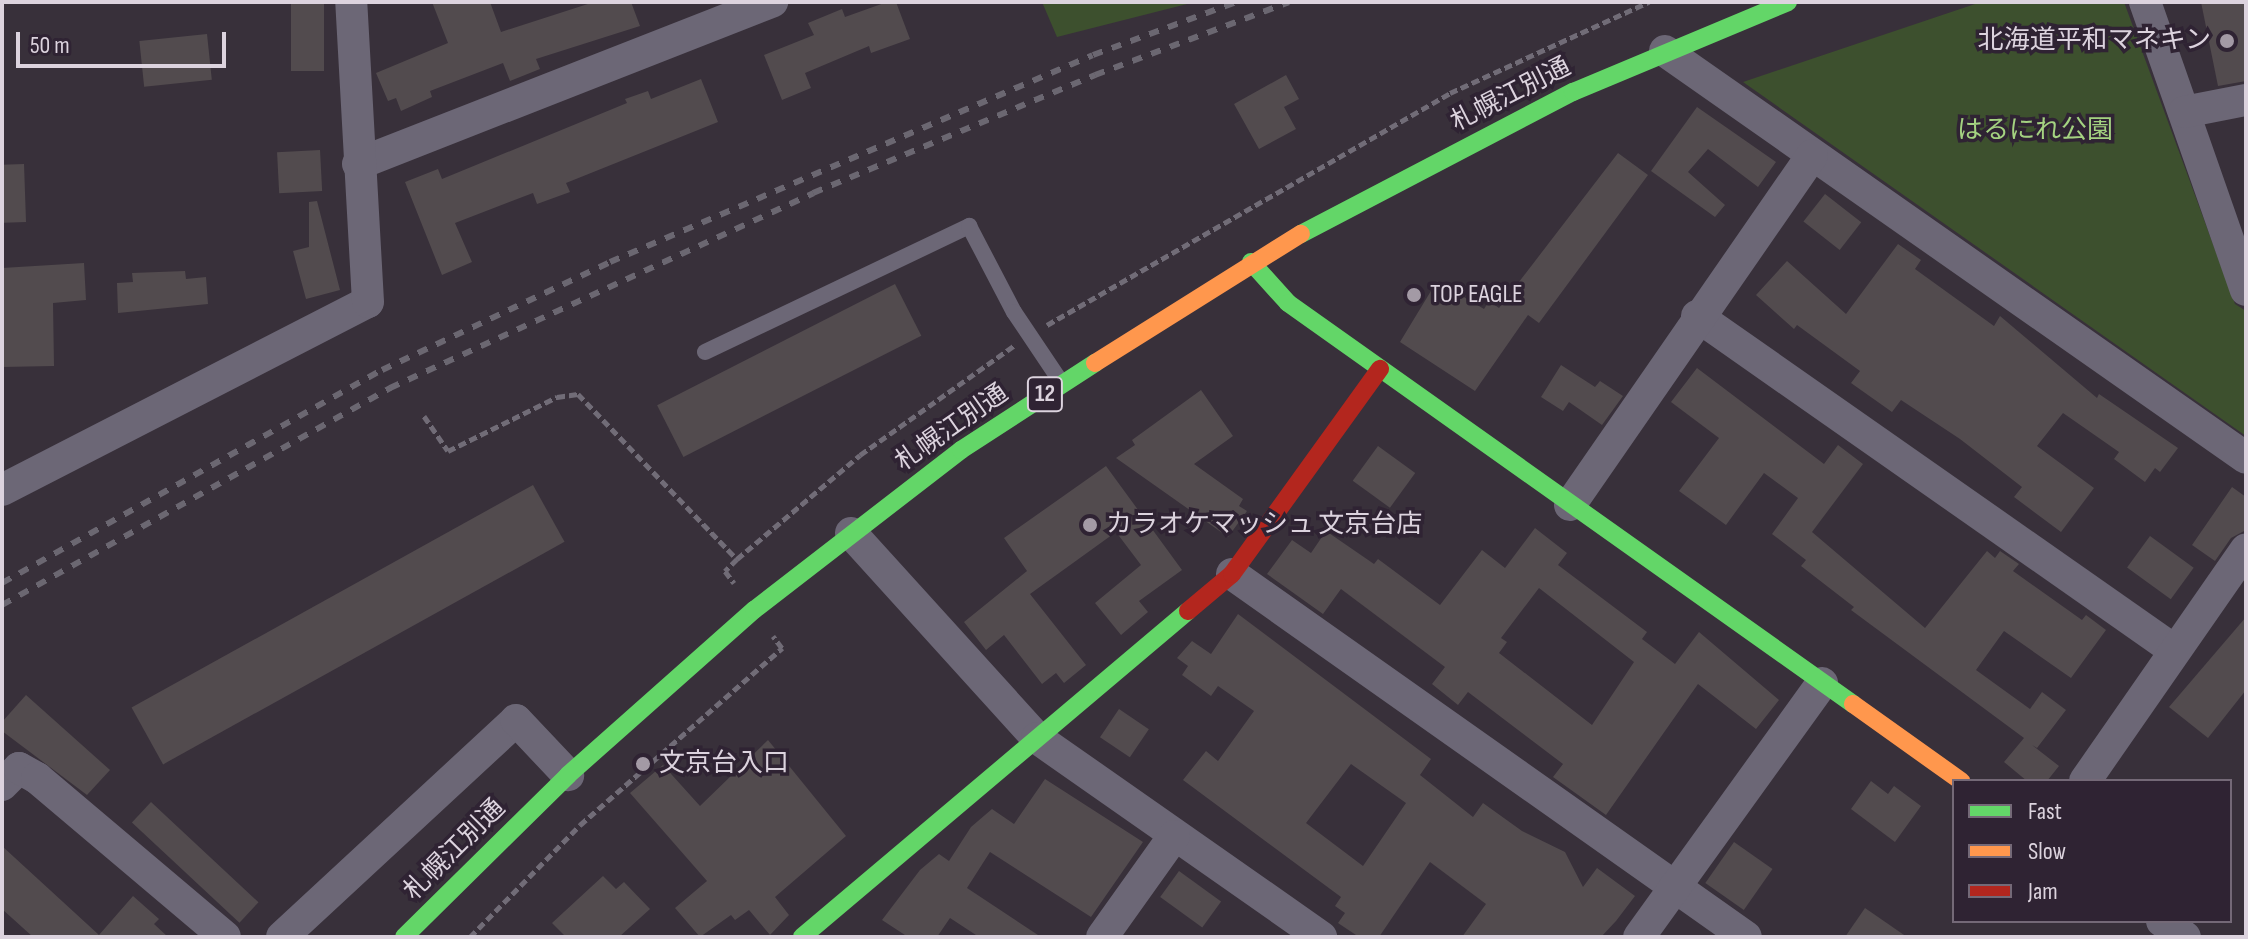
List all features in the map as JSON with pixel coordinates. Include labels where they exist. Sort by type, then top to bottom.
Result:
[{"type":"main road","name":"札幌江別通","points":[[404,937],[568,775],[754,610],[961,450],[1251,262],[1531,113],[1665,51],[1788,2]]},
{"type":"main road","points":[[1251,262],[1288,303],[1958,779]]},
{"type":"main road","points":[[802,937],[1232,574],[1380,369]]},
{"type":"street","points":[[2,490],[368,302],[351,2]]},
{"type":"street","points":[[358,164],[772,2]]},
{"type":"street","points":[[2145,2],[2246,290]]},
{"type":"street","points":[[1665,51],[2246,458]]},
{"type":"street","points":[[2184,112],[2246,100]]},
{"type":"street","points":[[1570,505],[1697,316],[1812,156]]},
{"type":"street","points":[[1697,316],[2174,650]]},
{"type":"street","points":[[851,533],[1037,738],[1321,937]]},
{"type":"street","points":[[2086,779],[2246,549]]},
{"type":"street","points":[[1232,574],[1746,937]]},
{"type":"street","points":[[1639,937],[1822,683]]},
{"type":"street","points":[[282,937],[516,720],[568,775]]},
{"type":"street","points":[[2,785],[19,768],[37,778],[225,937]]},
{"type":"street","points":[[1102,937],[1174,836]]},
{"type":"street","points":[[2165,923],[2185,937]]},
{"type":"lane","points":[[705,352],[969,226],[1029,336],[1062,383]]},
{"type":"path","points":[[725,571],[850,463],[1029,336],[1450,93],[1649,2]]},
{"type":"path","points":[[424,416],[448,451],[557,397],[578,394],[737,559]]},
{"type":"path","points":[[470,937],[580,825],[782,648]]},
{"type":"green space","points":[[1042,2],[1195,2],[1057,37]]},
{"type":"green space","name":"はるにれ公園","points":[[1981,2],[2124,2],[2235,304],[2246,311],[2246,436],[1743,82]]},
{"type":"building","points":[[291,2],[324,2],[324,71],[291,71]]},
{"type":"building","points":[[432,2],[490,2],[501,32],[594,2],[631,2],[640,26],[536,59],[540,69],[510,81],[503,63],[430,91],[432,97],[401,111],[396,98],[388,101],[376,73],[448,43]]},
{"type":"building","points":[[887,2],[896,2],[910,39],[871,53],[869,46],[805,73],[811,88],[782,100],[764,55],[814,35],[808,23],[842,9],[845,17]]},
{"type":"building","name":"北海道平和マネキン","points":[[2201,2],[2246,2],[2246,81],[2218,86]]},
{"type":"building","points":[[207,34],[212,80],[144,87],[139,41]]},
{"type":"building","points":[[1286,75],[1299,99],[1284,107],[1296,129],[1259,149],[1234,104]]},
{"type":"building","points":[[701,79],[718,122],[566,183],[570,192],[537,204],[533,193],[455,223],[472,262],[442,275],[405,182],[438,169],[442,179],[627,103],[625,99],[648,91],[651,99]]},
{"type":"building","points":[[1697,107],[1776,162],[1758,187],[1708,149],[1688,172],[1725,205],[1715,217],[1651,171]]},
{"type":"building","points":[[320,150],[322,191],[279,193],[277,152]]},
{"type":"building","points":[[1618,153],[1648,175],[1539,323],[1528,315],[1475,391],[1400,342],[1437,281],[1484,309],[1489,301],[1499,308]]},
{"type":"building","points":[[24,164],[26,222],[4,223],[2,165]]},
{"type":"building","points":[[1825,194],[1861,222],[1840,250],[1803,222]]},
{"type":"building","points":[[317,201],[340,290],[306,299],[293,251],[309,247],[309,202]]},
{"type":"building","points":[[1898,244],[1921,260],[1915,269],[1994,326],[2000,316],[2097,398],[2099,394],[2178,448],[2160,472],[2155,468],[2145,482],[2114,459],[2119,452],[2063,413],[2037,446],[2094,488],[2061,532],[2014,497],[2022,487],[1960,439],[1901,400],[1892,412],[1851,383],[1860,371],[1797,325],[1794,329],[1756,295],[1787,261],[1846,314]]},
{"type":"building","points":[[84,263],[86,300],[53,303],[54,366],[2,367],[2,268]]},
{"type":"building","points":[[185,271],[186,279],[206,277],[208,304],[118,313],[117,283],[133,282],[132,273]]},
{"type":"building","points":[[895,284],[921,336],[683,457],[657,405]]},
{"type":"building","points":[[1561,365],[1595,387],[1600,381],[1623,396],[1602,425],[1569,402],[1563,411],[1541,397]]},
{"type":"building","points":[[1697,368],[1824,464],[1838,445],[1863,464],[1812,532],[1925,628],[1987,551],[1995,558],[2000,551],[2019,564],[2013,571],[2082,620],[2086,615],[2106,630],[2071,678],[2004,631],[1976,670],[2030,709],[2042,692],[2066,710],[2037,748],[2032,745],[2059,766],[2049,779],[2025,779],[2004,762],[2024,738],[1851,610],[1854,607],[1801,566],[1806,560],[1772,534],[1798,498],[1764,473],[1726,525],[1679,491],[1719,438],[1671,402]]},
{"type":"building","points":[[1201,390],[1233,436],[1194,464],[1243,499],[1239,506],[1247,511],[1228,537],[1116,458],[1135,445],[1132,440]]},
{"type":"building","points":[[1378,446],[1415,473],[1390,508],[1353,481]]},
{"type":"building","points":[[1106,466],[1182,570],[1139,601],[1148,612],[1121,635],[1095,603],[1141,565],[1116,532],[1030,594],[1086,665],[1064,683],[1056,673],[1042,684],[1004,635],[986,650],[964,622],[1027,571],[1004,538]]},
{"type":"building","points":[[533,485],[565,542],[163,764],[132,708]]},
{"type":"building","points":[[2232,487],[2246,497],[2246,530],[2231,538],[2215,561],[2192,545]]},
{"type":"building","points":[[1535,528],[1567,553],[1558,565],[1647,632],[1642,639],[1675,664],[1699,632],[1779,700],[1756,729],[1698,684],[1606,815],[1553,777],[1563,764],[1468,692],[1458,705],[1432,684],[1445,667],[1341,589],[1323,614],[1267,574],[1292,540],[1311,553],[1326,531],[1374,564],[1378,559],[1440,605],[1482,550],[1505,568]],"holes":[[[1539,588],[1634,662],[1592,725],[1499,653],[1507,642],[1501,638]]]},
{"type":"building","points":[[2150,536],[2194,568],[2171,599],[2127,568]]},
{"type":"building","points":[[1238,614],[1431,759],[1420,775],[1473,817],[1483,803],[1522,831],[1565,852],[1583,887],[1597,868],[1635,896],[1601,937],[1462,937],[1486,904],[1430,862],[1379,937],[1359,937],[1338,923],[1345,913],[1335,906],[1341,897],[1183,780],[1206,751],[1218,761],[1254,711],[1218,686],[1211,696],[1182,675],[1188,666],[1177,658],[1192,641],[1211,654]],"holes":[[[1351,764],[1406,803],[1363,866],[1306,823]]]},
{"type":"building","points":[[2246,617],[2246,690],[2208,738],[2169,707]]},
{"type":"building","points":[[26,695],[110,770],[87,795],[2,731],[2,722]]},
{"type":"building","points":[[1119,709],[1149,729],[1130,757],[1100,737]]},
{"type":"building","points":[[768,740],[846,836],[775,897],[789,915],[770,935],[749,910],[735,920],[731,915],[700,937],[675,908],[707,881],[630,793],[663,765],[700,806]]},
{"type":"building","points":[[1045,779],[1143,842],[1091,917],[990,852],[967,888],[1041,937],[979,937],[950,918],[937,937],[908,937],[882,920],[920,870],[939,854],[949,861],[971,827],[992,809],[1014,824]]},
{"type":"building","points":[[1871,781],[1888,794],[1894,786],[1921,806],[1895,842],[1851,809]]},
{"type":"building","points":[[151,802],[259,902],[239,923],[132,822]]},
{"type":"building","points":[[1734,842],[1773,869],[1744,910],[1705,883]]},
{"type":"building","points":[[2,846],[99,935],[133,896],[159,919],[154,924],[168,937],[33,937],[2,909]]},
{"type":"building","points":[[1179,871],[1221,902],[1202,927],[1160,897]]},
{"type":"building","points":[[603,876],[616,889],[624,882],[650,909],[619,937],[566,937],[552,923]]},
{"type":"building","points":[[1865,908],[1907,937],[1845,937]]},
{"type":"railway","points":[[2,583],[382,370],[610,262],[1093,55],[1236,2]]},
{"type":"railway","points":[[2,605],[390,388],[813,193],[1095,75],[1289,2]]},
{"type":"traffic: fast","points":[[1301,234],[1573,92],[1788,2]]},
{"type":"traffic: fast","points":[[1251,262],[1288,303],[1853,704]]},
{"type":"traffic: fast","points":[[404,937],[568,775],[754,610],[961,450],[1095,363]]},
{"type":"traffic: fast","points":[[802,937],[1188,611]]},
{"type":"traffic: slow","points":[[1095,363],[1301,234]]},
{"type":"traffic: slow","points":[[1853,704],[1958,779]]},
{"type":"traffic: jam","points":[[1188,611],[1232,574],[1380,369]]},
{"type":"place","name":"北海道平和マネキン","points":[[2227,41]]},
{"type":"place","name":"TOP EAGLE","points":[[1414,295]]},
{"type":"place","name":"カラオケマッシュ 文京台店","points":[[1090,525]]},
{"type":"place","name":"文京台入口","points":[[643,764]]}]
